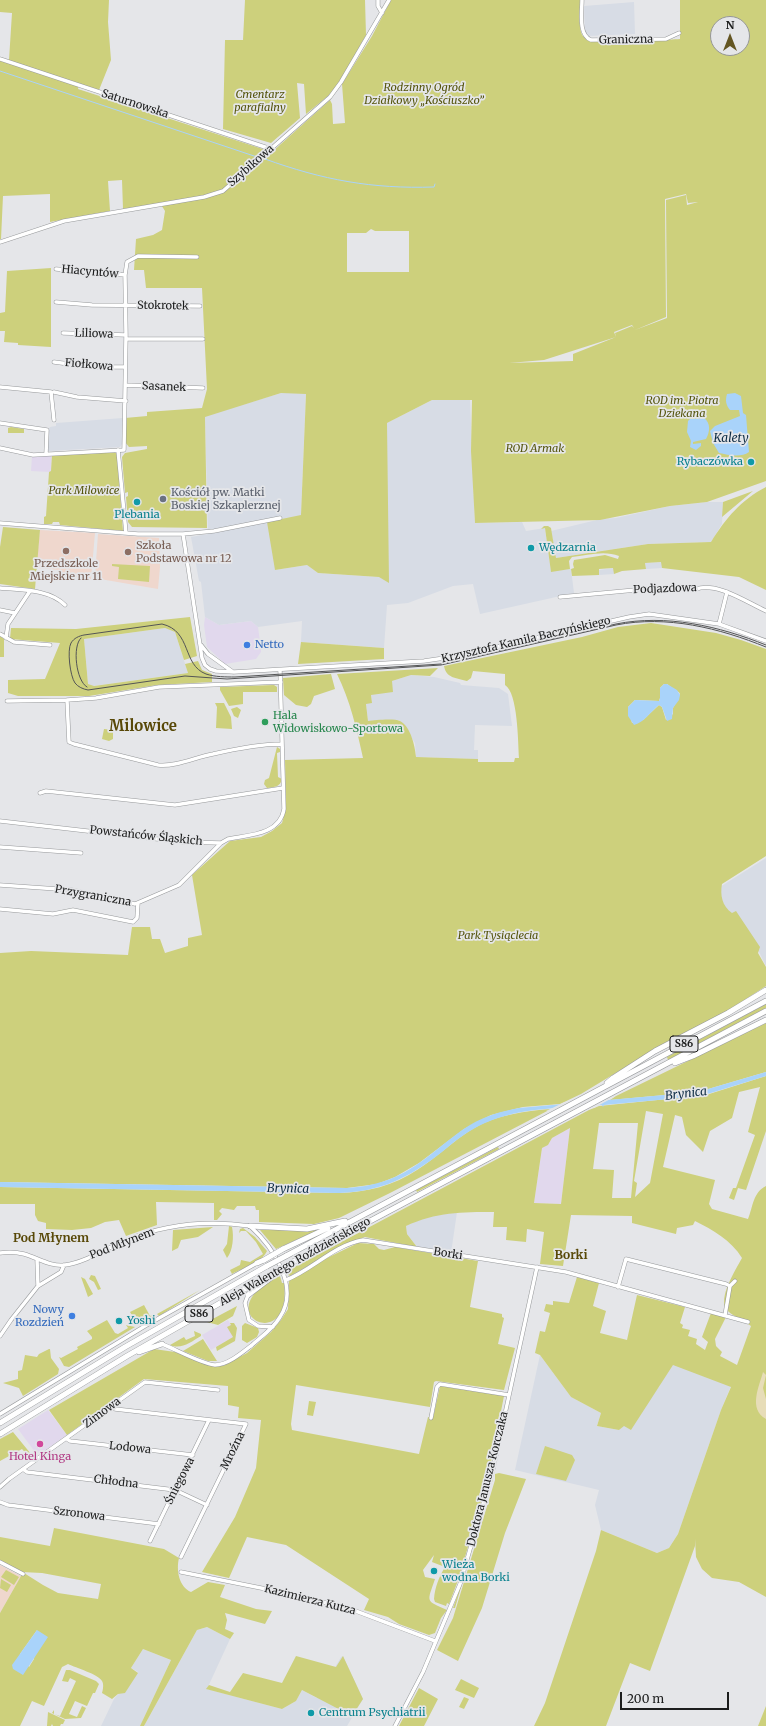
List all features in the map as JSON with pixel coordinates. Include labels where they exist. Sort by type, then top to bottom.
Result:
[{"type":"highway","points":[[602,1088],[613,1078],[655,1051],[766,990]]},
{"type":"highway","name":"S86","points":[[602,1088],[766,1001]]},
{"type":"highway","name":"S86","points":[[655,1070],[766,1011]]},
{"type":"highway","points":[[655,1070],[693,1056],[766,1020]]},
{"type":"highway","name":"Aleja Walentego Roździeńskiego","points":[[0,1434],[127,1356],[291,1263],[655,1070]]},
{"type":"highway","name":"Aleja Walentego Roździeńskiego","points":[[0,1423],[132,1343],[267,1266],[602,1088]]},
{"type":"highway","points":[[250,1226],[302,1229],[356,1219]]},
{"type":"highway","points":[[257,1263],[335,1224]]},
{"type":"highway","points":[[248,1295],[272,1275]]},
{"type":"highway","points":[[127,1356],[162,1344]]},
{"type":"street","points":[[378,0],[378,6],[382,13]]},
{"type":"street","name":"Szybikowa","points":[[0,242],[64,221],[214,195],[231,185],[330,97],[341,82],[389,0]]},
{"type":"street","name":"Graniczna","points":[[582,0],[582,25],[585,36],[588,39],[666,39],[679,33]]},
{"type":"street","name":"Saturnowska","points":[[0,59],[271,149]]},
{"type":"street","points":[[0,448],[27,454],[124,450],[126,401],[124,368],[126,337],[125,275],[127,262],[138,256],[197,257]]},
{"type":"street","name":"Hiacyntów","points":[[56,269],[125,275]]},
{"type":"street","name":"Stokrotek","points":[[56,302],[92,306],[200,306]]},
{"type":"street","name":"Liliowa","points":[[63,333],[126,337],[203,339]]},
{"type":"street","name":"Fiołkowa","points":[[54,362],[92,367],[124,368]]},
{"type":"street","name":"Sasanek","points":[[125,386],[204,388]]},
{"type":"street","points":[[0,387],[53,392],[77,397],[126,401]]},
{"type":"street","points":[[53,392],[54,420]]},
{"type":"street","points":[[0,423],[47,430],[46,454]]},
{"type":"street","points":[[118,450],[126,533]]},
{"type":"street","points":[[0,523],[126,533],[183,534],[220,530],[280,518]]},
{"type":"street","name":"Krzysztofa Kamila Baczyńskiego","points":[[183,534],[202,658],[205,665],[210,669],[234,672],[418,662],[450,658],[643,615],[719,624],[766,641]]},
{"type":"street","name":"Podjazdowa","points":[[560,598],[657,588],[696,589],[702,587],[720,589],[766,611]]},
{"type":"street","points":[[0,588],[50,595],[65,605]]},
{"type":"street","points":[[6,638],[8,624],[30,592]]},
{"type":"street","points":[[719,624],[727,592]]},
{"type":"street","points":[[0,610],[15,613]]},
{"type":"street","points":[[0,634],[14,642],[50,645]]},
{"type":"street","name":"Krzysztofa Kamila Baczyńskiego","points":[[200,642],[208,654],[220,664],[234,672]]},
{"type":"street","name":"Powstańców Śląskich","points":[[0,821],[177,841],[221,843],[228,839],[263,832],[275,826],[283,815],[280,670]]},
{"type":"street","points":[[7,701],[96,698],[159,687],[281,682]]},
{"type":"street","points":[[67,700],[69,742],[158,765],[172,764],[213,754],[281,744]]},
{"type":"street","points":[[40,792],[46,791],[176,805],[283,788]]},
{"type":"street","name":"Przygraniczna","points":[[0,884],[72,890],[135,904],[179,885],[221,843]]},
{"type":"street","points":[[0,847],[81,853]]},
{"type":"street","name":"Przygraniczna","points":[[0,909],[53,914],[73,910],[133,922],[137,918],[138,903]]},
{"type":"street","name":"Pod Młynem","points":[[0,1253],[17,1253],[52,1264],[64,1265],[76,1263],[126,1240],[170,1226],[197,1224],[250,1226]]},
{"type":"street","points":[[162,1344],[215,1365],[234,1358],[263,1336],[281,1317],[286,1304],[286,1280],[267,1243],[250,1226]]},
{"type":"street","name":"Borki","points":[[286,1280],[324,1257],[348,1245],[363,1240],[537,1267],[577,1275],[725,1314],[748,1322]]},
{"type":"street","points":[[37,1259],[38,1286]]},
{"type":"street","points":[[618,1287],[626,1259],[730,1286]]},
{"type":"street","name":"Aleja Walentego Roździeńskiego","points":[[0,1414],[145,1326],[257,1263]]},
{"type":"street","points":[[0,1336],[38,1286],[61,1272],[64,1265]]},
{"type":"street","name":"Doktora Janusza Korczaka","points":[[395,1726],[414,1690],[456,1596],[464,1572],[493,1469],[537,1267]]},
{"type":"street","points":[[725,1314],[730,1286],[735,1281]]},
{"type":"street","points":[[248,1295],[245,1303],[248,1320],[258,1326],[273,1327]]},
{"type":"street","points":[[258,1326],[263,1336]]},
{"type":"street","name":"Zimowa","points":[[0,1487],[145,1382],[218,1390]]},
{"type":"street","points":[[431,1418],[437,1387],[440,1384],[509,1395]]},
{"type":"street","name":"Mroźna","points":[[112,1406],[115,1409],[246,1424],[181,1557]]},
{"type":"street","name":"Śniegowa","points":[[150,1542],[194,1455],[209,1420]]},
{"type":"street","name":"Lodowa","points":[[67,1439],[70,1441],[194,1455]]},
{"type":"street","name":"Chłodna","points":[[23,1469],[28,1472],[176,1490],[206,1505]]},
{"type":"street","name":"Szronowa","points":[[0,1502],[159,1524]]},
{"type":"street","points":[[0,1562],[23,1574]]},
{"type":"street","name":"Kazimierza Kutza","points":[[181,1572],[292,1594],[343,1608],[435,1641]]},
{"type":"shaded area","points":[[634,2],[635,34],[588,36],[585,33],[584,6]]},
{"type":"shaded area","points":[[281,393],[306,393],[301,515],[275,570],[307,565],[318,573],[379,577],[387,423],[432,400],[470,400],[475,523],[522,522],[526,531],[545,528],[551,571],[571,569],[574,593],[480,614],[473,584],[453,586],[408,603],[387,605],[384,648],[301,642],[302,621],[258,627],[251,621],[219,625],[205,617],[201,582],[199,581],[191,537],[208,534],[205,416]]},
{"type":"shaded area","points":[[123,418],[122,444],[120,447],[48,451],[48,430],[50,427],[56,426],[56,423]]},
{"type":"shaded area","points":[[52,455],[51,472],[31,471],[32,456]]},
{"type":"shaded area","points":[[707,502],[723,502],[722,524],[711,542],[648,544],[556,558],[551,531],[601,519],[616,518],[670,506]]},
{"type":"shaded area","name":"Przedszkole Miejskie nr 11","points":[[40,530],[95,533],[91,579],[67,576],[59,570],[36,568]]},
{"type":"shaded area","name":"Szkoła Podstawowa nr 12","points":[[98,534],[159,538],[160,567],[158,589],[100,579],[95,575]]},
{"type":"shaded area","points":[[662,562],[662,568],[646,569],[645,563]]},
{"type":"shaded area","points":[[614,568],[614,574],[599,575],[598,570]]},
{"type":"shaded area","points":[[205,617],[219,625],[251,621],[258,627],[261,649],[261,652],[256,659],[225,664],[207,647],[204,625]]},
{"type":"shaded area","points":[[165,628],[175,632],[188,673],[93,686],[88,684],[84,639]]},
{"type":"shaded area","points":[[411,675],[434,677],[460,683],[461,685],[499,688],[508,694],[512,726],[475,725],[474,750],[478,750],[478,759],[416,757],[415,743],[399,720],[368,721],[366,703],[372,702],[371,694],[392,681]]},
{"type":"shaded area","points":[[766,858],[766,966],[749,932],[737,924],[712,892]]},
{"type":"shaded area","points":[[570,1128],[561,1204],[534,1203],[542,1148],[548,1145],[552,1138]]},
{"type":"shaded area","points":[[457,1212],[451,1253],[417,1247],[407,1234],[406,1226],[416,1221],[436,1215]]},
{"type":"shaded area","points":[[228,1320],[231,1325],[233,1337],[211,1350],[202,1335]]},
{"type":"shaded area","points":[[540,1355],[571,1397],[601,1413],[597,1426],[619,1430],[659,1387],[673,1364],[731,1386],[721,1410],[678,1534],[669,1548],[657,1553],[601,1530],[595,1505],[599,1490],[515,1470]]},
{"type":"shaded area","points":[[48,1410],[67,1435],[41,1453],[35,1452],[18,1429]]},
{"type":"shaded area","points":[[0,1565],[21,1576],[0,1613]]},
{"type":"shaded area","points":[[207,1627],[230,1639],[207,1689],[282,1709],[296,1701],[302,1690],[317,1698],[343,1656],[363,1699],[347,1726],[144,1726],[197,1630]]},
{"type":"shaded area","points":[[143,1649],[171,1660],[140,1726],[101,1726],[114,1699],[138,1672],[131,1668]]},
{"type":"green space","points":[[0,0],[109,0],[108,22],[111,60],[99,90],[79,84],[78,89],[272,152],[330,100],[332,104],[333,124],[345,123],[342,84],[372,36],[391,0],[580,0],[580,24],[581,33],[583,36],[589,40],[600,42],[628,43],[680,39],[680,0],[766,0],[766,481],[707,502],[670,506],[600,520],[475,523],[471,451],[472,400],[432,400],[387,423],[389,583],[379,577],[318,573],[307,565],[275,570],[267,522],[301,515],[306,394],[281,393],[205,417],[207,528],[132,527],[128,522],[126,497],[128,496],[128,492],[125,493],[122,457],[125,453],[147,449],[147,446],[129,447],[125,442],[125,418],[147,416],[147,412],[202,408],[207,389],[202,288],[146,288],[144,270],[134,270],[136,239],[153,235],[162,230],[165,211],[160,203],[123,209],[122,180],[108,181],[110,211],[50,222],[50,194],[3,196],[0,239],[0,57],[9,60],[12,13],[0,12]],"holes":[[[686,194],[688,203],[698,202],[687,205],[686,195],[666,200],[667,318],[635,330],[666,317],[665,199]],[[371,229],[375,231],[409,231],[409,272],[347,272],[347,233],[366,233]],[[632,325],[634,328],[632,326],[615,333],[616,337],[614,332]],[[616,337],[573,354],[573,361],[509,363],[544,360]]]},
{"type":"green space","name":"Cmentarz parafialny","points":[[245,0],[365,0],[366,35],[340,82],[328,96],[306,114],[304,84],[297,83],[300,118],[271,143],[223,129],[225,40],[243,40]]},
{"type":"green space","points":[[51,268],[51,347],[18,345],[18,343],[4,342],[5,331],[0,331],[0,313],[5,312],[7,271]]},
{"type":"green space","points":[[8,428],[24,429],[24,433],[8,433]]},
{"type":"green space","name":"Park Milowice","points":[[114,451],[117,454],[123,531],[60,525],[59,522],[44,524],[52,455]]},
{"type":"green space","points":[[766,487],[766,590],[739,577],[662,568],[661,562],[645,563],[646,569],[622,571],[614,574],[613,568],[599,569],[599,575],[572,576],[571,569],[574,568],[574,560],[605,555],[618,559],[619,556],[608,553],[572,557],[569,561],[570,569],[551,572],[545,528],[541,529],[544,526],[551,528],[556,558],[648,544],[711,542],[728,517],[735,510],[757,492]]},
{"type":"green space","points":[[753,491],[722,517],[723,502]]},
{"type":"green space","points":[[3,527],[40,530],[35,589],[0,584],[0,547]]},
{"type":"green space","points":[[112,564],[150,566],[149,582],[118,579],[119,567],[112,566]]},
{"type":"green space","points":[[190,617],[197,656],[184,660],[175,632],[165,628],[84,639],[88,684],[94,686],[188,673],[185,664],[198,661],[202,670],[212,674],[212,682],[157,685],[89,696],[18,696],[8,693],[8,680],[45,679],[60,643],[10,639],[11,628],[76,629]]},
{"type":"green space","name":"Park Tysiąclecia","points":[[651,623],[716,633],[766,649],[766,856],[722,884],[721,892],[722,900],[726,907],[732,913],[736,911],[760,947],[758,953],[766,967],[766,986],[729,1010],[657,1048],[581,1094],[560,1104],[523,1107],[491,1115],[464,1129],[419,1163],[395,1177],[377,1184],[347,1188],[0,1182],[0,953],[31,951],[128,955],[132,927],[150,927],[152,939],[160,939],[165,953],[188,946],[188,938],[202,935],[192,875],[230,841],[261,837],[282,823],[286,809],[285,760],[363,758],[356,726],[342,684],[337,674],[438,668],[430,676],[411,675],[392,681],[393,692],[371,695],[372,703],[366,704],[368,721],[393,720],[400,721],[404,724],[412,737],[416,757],[478,759],[478,762],[514,762],[515,758],[519,758],[518,730],[513,698],[505,685],[505,674],[473,671],[471,678],[467,681],[449,675],[444,666],[582,637],[618,627]],"holes":[[[664,684],[667,684],[680,693],[679,698],[673,708],[673,714],[666,720],[662,707],[659,705],[643,720],[632,723],[628,707],[635,700],[659,701],[660,688]]]},
{"type":"green space","points":[[0,636],[4,639],[4,657],[0,657]]},
{"type":"green space","points":[[301,642],[384,648],[384,659],[298,664]]},
{"type":"green space","points":[[331,674],[335,689],[314,696],[311,704],[307,707],[296,705],[284,695],[283,678]]},
{"type":"green space","points":[[274,685],[277,687],[277,692],[243,692],[243,704],[229,706],[220,690],[220,687]]},
{"type":"green space","points":[[215,703],[224,703],[231,717],[232,729],[216,728],[217,707]]},
{"type":"green space","points":[[237,707],[241,710],[238,718],[234,716],[231,709]]},
{"type":"green space","points":[[104,729],[113,730],[113,739],[109,741],[102,739]]},
{"type":"green space","points":[[277,747],[280,749],[280,752],[277,753],[278,777],[282,779],[281,782],[275,787],[267,788],[264,784],[265,780],[269,778]]},
{"type":"green space","points":[[766,1004],[766,1008],[668,1060],[667,1057]]},
{"type":"green space","points":[[766,1023],[766,1072],[698,1092],[610,1100],[616,1096]]},
{"type":"green space","points":[[766,1076],[766,1131],[746,1190],[738,1188],[734,1200],[729,1198],[733,1188],[736,1188],[755,1135],[748,1132],[760,1087],[739,1092],[732,1118],[710,1131],[703,1152],[686,1135],[682,1117],[675,1115],[663,1167],[715,1180],[709,1204],[712,1209],[748,1219],[758,1192],[766,1186],[766,1597],[739,1582],[712,1578],[702,1569],[696,1557],[695,1539],[695,1546],[650,1671],[630,1663],[606,1726],[534,1726],[545,1703],[596,1551],[601,1530],[657,1553],[669,1548],[678,1534],[721,1410],[731,1387],[673,1365],[631,1430],[624,1426],[619,1430],[597,1426],[601,1413],[571,1397],[540,1355],[535,1353],[540,1331],[545,1332],[550,1313],[544,1311],[546,1304],[553,1305],[553,1301],[569,1303],[577,1277],[599,1283],[593,1306],[606,1311],[600,1333],[627,1340],[637,1295],[685,1307],[680,1323],[683,1325],[682,1328],[690,1330],[688,1336],[697,1339],[696,1344],[705,1350],[708,1342],[702,1337],[711,1313],[726,1317],[715,1339],[716,1346],[722,1352],[720,1356],[737,1365],[751,1326],[727,1310],[724,1299],[728,1284],[742,1258],[727,1241],[715,1232],[695,1221],[693,1225],[677,1228],[676,1234],[632,1223],[632,1216],[571,1215],[563,1266],[540,1264],[544,1232],[527,1229],[526,1242],[506,1240],[507,1227],[493,1227],[494,1212],[471,1212],[439,1215],[417,1221],[406,1226],[407,1234],[417,1247],[365,1237],[350,1242],[290,1276],[288,1275],[287,1271],[589,1110],[599,1106],[706,1095]],"holes":[[[646,1111],[663,1114],[650,1183],[635,1197],[637,1183],[634,1181]],[[599,1123],[638,1123],[631,1198],[612,1198],[614,1170],[593,1169]],[[570,1128],[561,1204],[534,1203],[542,1148],[548,1145],[552,1138]]]},
{"type":"green space","points":[[551,1109],[339,1218],[314,1224],[259,1222],[259,1210],[256,1210],[255,1206],[237,1206],[234,1210],[222,1208],[219,1211],[222,1214],[217,1220],[214,1220],[214,1203],[156,1202],[157,1225],[126,1236],[119,1220],[105,1222],[91,1228],[72,1230],[46,1229],[46,1223],[38,1221],[35,1215],[35,1204],[0,1204],[0,1187],[339,1193],[370,1190],[408,1176],[474,1128],[511,1114]]},
{"type":"green space","points":[[498,1147],[499,1149],[417,1192],[416,1190]]},
{"type":"green space","points":[[229,1226],[232,1227],[233,1239],[231,1251],[227,1258],[223,1250],[227,1244]]},
{"type":"green space","points":[[213,1227],[198,1237],[181,1240],[178,1248],[172,1251],[173,1230]]},
{"type":"green space","points":[[243,1228],[255,1237],[267,1251],[265,1255],[257,1262],[232,1274],[230,1270],[240,1265],[241,1260],[250,1262],[263,1254],[256,1242],[246,1231],[241,1231],[239,1233],[240,1229]]},
{"type":"green space","points":[[260,1230],[318,1230],[276,1249]]},
{"type":"green space","points":[[358,1243],[374,1244],[379,1249],[384,1250],[395,1247],[478,1261],[470,1307],[502,1314],[502,1317],[504,1318],[498,1344],[515,1348],[504,1390],[436,1381],[434,1382],[430,1407],[296,1385],[291,1424],[292,1430],[419,1454],[428,1417],[433,1418],[440,1386],[504,1396],[488,1477],[459,1578],[449,1604],[447,1603],[446,1606],[435,1602],[434,1599],[435,1590],[445,1567],[432,1562],[434,1555],[423,1570],[425,1577],[435,1579],[429,1597],[431,1602],[447,1610],[441,1618],[435,1633],[429,1635],[399,1624],[388,1617],[364,1610],[369,1599],[286,1545],[247,1537],[229,1578],[202,1572],[235,1517],[256,1468],[261,1420],[238,1418],[239,1407],[228,1405],[228,1386],[144,1379],[67,1435],[49,1410],[154,1349],[175,1352],[213,1366],[223,1366],[247,1353],[271,1332],[281,1320],[288,1309],[289,1281],[323,1260]]},
{"type":"green space","points":[[91,1275],[95,1276],[101,1289],[98,1290],[94,1282],[89,1279]]},
{"type":"green space","points":[[280,1276],[282,1283],[284,1283],[283,1305],[276,1318],[266,1323],[256,1321],[250,1314],[249,1303],[258,1290]]},
{"type":"green space","points":[[81,1277],[85,1279],[93,1294],[88,1297]]},
{"type":"green space","points":[[200,1290],[159,1316],[157,1314]]},
{"type":"green space","points":[[144,1305],[150,1316],[153,1315],[154,1317],[141,1324],[133,1322],[135,1320],[130,1312]]},
{"type":"green space","points":[[237,1306],[233,1316],[218,1325],[207,1322]]},
{"type":"green space","points":[[107,1320],[115,1333],[118,1334],[128,1328],[126,1325],[135,1327],[69,1367],[64,1366],[59,1357],[61,1358],[78,1349],[77,1347],[92,1339],[87,1331]]},
{"type":"green space","points":[[230,1323],[234,1323],[237,1328],[235,1341],[217,1351],[216,1347],[233,1337],[227,1327],[231,1325]]},
{"type":"green space","points":[[245,1323],[258,1328],[259,1332],[257,1337],[247,1343],[242,1340],[242,1326]]},
{"type":"green space","points":[[194,1331],[201,1334],[201,1336],[182,1346],[178,1347],[170,1345],[184,1337],[186,1340],[195,1336]]},
{"type":"green space","points":[[203,1339],[217,1361],[208,1361],[183,1351]]},
{"type":"green space","points":[[49,1349],[51,1358],[59,1369],[58,1374],[23,1396],[19,1388],[3,1383],[18,1379],[18,1371],[22,1370],[25,1355],[37,1357],[39,1354]]},
{"type":"green space","points":[[309,1401],[316,1402],[313,1416],[307,1415]]},
{"type":"green space","points":[[13,1432],[31,1454],[31,1459],[22,1449],[0,1461],[0,1439]]},
{"type":"green space","points":[[545,1446],[572,1455],[575,1460],[566,1481],[536,1474]]},
{"type":"green space","points":[[499,1473],[526,1479],[505,1533],[482,1608],[458,1661],[437,1650],[453,1618],[495,1480],[495,1474]]},
{"type":"green space","points":[[483,1511],[455,1608],[453,1608],[461,1585]]},
{"type":"green space","points":[[54,1528],[164,1549],[179,1558],[179,1578],[187,1590],[191,1592],[208,1582],[225,1585],[220,1597],[256,1609],[272,1611],[265,1624],[225,1613],[227,1620],[225,1629],[234,1633],[230,1639],[207,1627],[197,1630],[144,1726],[140,1726],[171,1660],[143,1649],[131,1668],[138,1673],[125,1693],[118,1694],[112,1699],[102,1693],[103,1684],[100,1678],[68,1664],[62,1667],[44,1706],[32,1701],[20,1726],[0,1726],[0,1613],[21,1576],[24,1573],[58,1593],[98,1599],[101,1584],[42,1573],[22,1572],[0,1560],[0,1537],[50,1546]],"holes":[[[37,1630],[34,1659],[29,1667],[20,1654]]]},
{"type":"green space","points":[[6,1570],[19,1577],[14,1585],[1,1577]]},
{"type":"green space","points":[[1,1579],[11,1585],[7,1592],[0,1588]]},
{"type":"green space","points":[[296,1656],[336,1667],[343,1656],[363,1699],[352,1716],[302,1690],[296,1701],[282,1709],[206,1689],[209,1685],[230,1692],[243,1673],[282,1683]]},
{"type":"green space","points":[[66,1670],[70,1670],[96,1681],[99,1684],[87,1706],[75,1701],[69,1714],[77,1717],[82,1706],[86,1708],[81,1718],[65,1719],[55,1714],[60,1716],[76,1681],[70,1678],[68,1682],[62,1681]]},
{"type":"green space","points":[[461,1679],[479,1688],[474,1698],[455,1690]]},
{"type":"green space","points":[[419,1688],[438,1699],[424,1726],[399,1726]]},
{"type":"green space","points":[[464,1697],[469,1699],[464,1709],[459,1707]]},
{"type":"green space","points":[[766,1706],[766,1726],[758,1726]]},
{"type":"green space","points":[[48,1712],[65,1720],[63,1724],[60,1726],[53,1726],[52,1724],[51,1726],[47,1726]]},
{"type":"sand","points":[[763,1372],[766,1375],[763,1388],[766,1399],[766,1419],[757,1410],[756,1404],[757,1391]]},
{"type":"water","name":"Kalety","points":[[735,393],[741,396],[743,413],[746,415],[749,452],[742,455],[719,453],[713,443],[710,431],[715,426],[740,416],[739,410],[730,410],[726,403],[727,394]]},
{"type":"water","points":[[704,418],[709,425],[708,433],[706,439],[693,442],[693,444],[701,443],[701,446],[696,450],[690,447],[691,441],[687,432],[688,421],[690,419]]},
{"type":"water","points":[[664,684],[667,684],[677,690],[680,695],[679,700],[673,708],[672,719],[667,721],[662,707],[659,705],[638,724],[634,725],[628,716],[628,707],[635,700],[659,701],[660,688]]},
{"type":"water","name":"Brynica","points":[[766,1072],[766,1076],[701,1096],[604,1105],[603,1107],[602,1105],[542,1109],[499,1118],[485,1123],[468,1132],[430,1161],[406,1176],[382,1186],[355,1192],[339,1193],[0,1187],[0,1182],[359,1187],[383,1182],[405,1172],[460,1131],[488,1116],[500,1112],[519,1108],[698,1092]]},
{"type":"water","points":[[37,1630],[48,1637],[23,1675],[13,1669],[12,1665]]},
{"type":"pier","points":[[614,1097],[594,1108],[546,1111],[565,1102]]},
{"type":"waterway","points":[[0,71],[257,157]]},
{"type":"waterway","points":[[265,159],[307,173],[348,182],[369,185],[411,187],[434,187],[435,184]]},
{"type":"tram line","points":[[766,645],[711,627],[673,621],[635,621],[616,624],[441,664],[224,677],[209,675],[198,670],[178,634],[172,628],[162,624],[80,636],[71,643],[69,657],[73,680],[78,686],[88,690],[185,676],[227,679],[441,665],[635,622],[692,625],[730,634],[766,647]]},
{"type":"tram line","points":[[81,638],[78,642],[76,663],[80,678],[83,684],[87,687]]},
{"type":"place","name":"Rybaczówka","points":[[751,462]]},
{"type":"place","name":"Kościół pw. Matki Boskiej Szkaplerznej","points":[[163,499]]},
{"type":"place","name":"Plebania","points":[[137,502]]},
{"type":"place","name":"Wędzarnia","points":[[531,548]]},
{"type":"place","name":"Przedszkole Miejskie nr 11","points":[[66,551]]},
{"type":"place","name":"Szkoła Podstawowa nr 12","points":[[128,552]]},
{"type":"place","name":"Netto","points":[[247,645]]},
{"type":"place","name":"Hala Widowiskowo-Sportowa","points":[[265,722]]},
{"type":"place","name":"Nowy Rozdzień","points":[[72,1316]]},
{"type":"place","name":"Yoshi","points":[[119,1321]]},
{"type":"place","name":"Hotel Kinga","points":[[40,1444]]},
{"type":"place","name":"Wieża wodna Borki","points":[[434,1571]]},
{"type":"place","name":"Centrum Psychiatrii","points":[[311,1713]]},
{"type":"district","name":"Milowice","points":[[143,727]]},
{"type":"district","name":"Pod Młynem","points":[[51,1239]]},
{"type":"district","name":"Borki","points":[[571,1256]]},
{"type":"park label","name":"Rodzinny Ogród Działkowy „Kościuszko”","points":[[424,94]]},
{"type":"park label","name":"ROD im. Piotra Dziekana","points":[[682,407]]},
{"type":"park label","name":"ROD Armak","points":[[535,449]]}]
